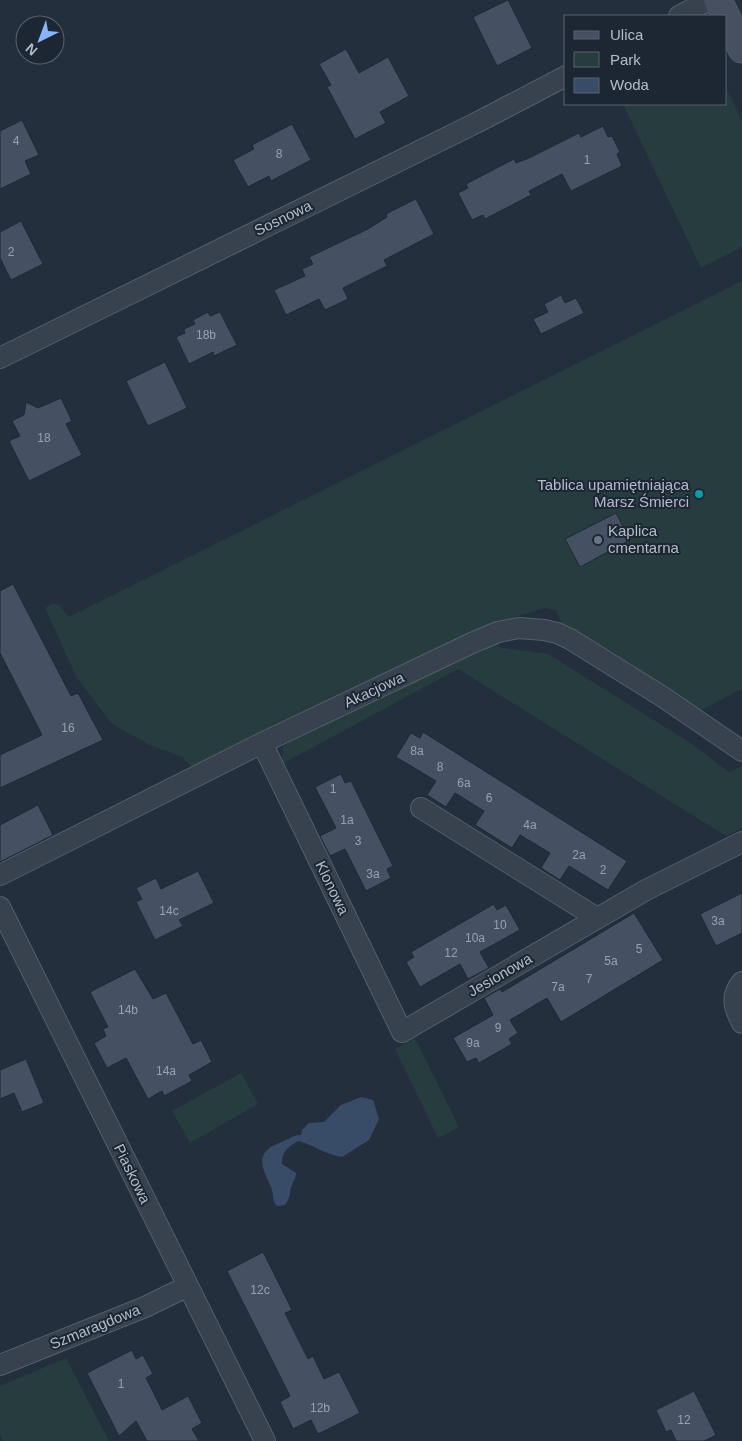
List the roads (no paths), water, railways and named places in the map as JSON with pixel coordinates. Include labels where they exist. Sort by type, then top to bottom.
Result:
[{"type":"street","points":[[681,15],[709,0]]},
{"type":"street","points":[[718,0],[725,15]]},
{"type":"street","points":[[727,18],[742,49]]},
{"type":"street","name":"Sosnowa","points":[[0,357],[476,124],[564,77]]},
{"type":"street","name":"Akacjowa","points":[[0,875],[262,743],[474,642],[508,630],[530,628],[544,630],[570,639],[663,697],[742,751]]},
{"type":"street","name":"Klonowa","points":[[262,743],[402,1032]]},
{"type":"street","points":[[422,808],[597,918]]},
{"type":"street","name":"Jesionowa","points":[[402,1032],[646,890],[742,842]]},
{"type":"street","name":"Piaskowa","points":[[0,907],[5,932],[188,1286],[265,1441]]},
{"type":"street","points":[[742,982],[736,989],[733,1002],[742,1023]]},
{"type":"street","name":"Szmaragdowa","points":[[0,1365],[146,1307],[188,1286]]},
{"type":"water","points":[[361,1097],[373,1100],[379,1119],[369,1140],[342,1157],[298,1141],[291,1146],[284,1153],[282,1164],[296,1173],[296,1177],[287,1202],[285,1205],[277,1206],[263,1167],[262,1161],[266,1151],[290,1138],[301,1135],[302,1130],[309,1123],[324,1122],[341,1105]]},
{"type":"place","name":"Tablica upamiętniająca Marsz Śmierci","points":[[699,494]]},
{"type":"place","name":"Kaplica cmentarna","points":[[598,540]]}]
